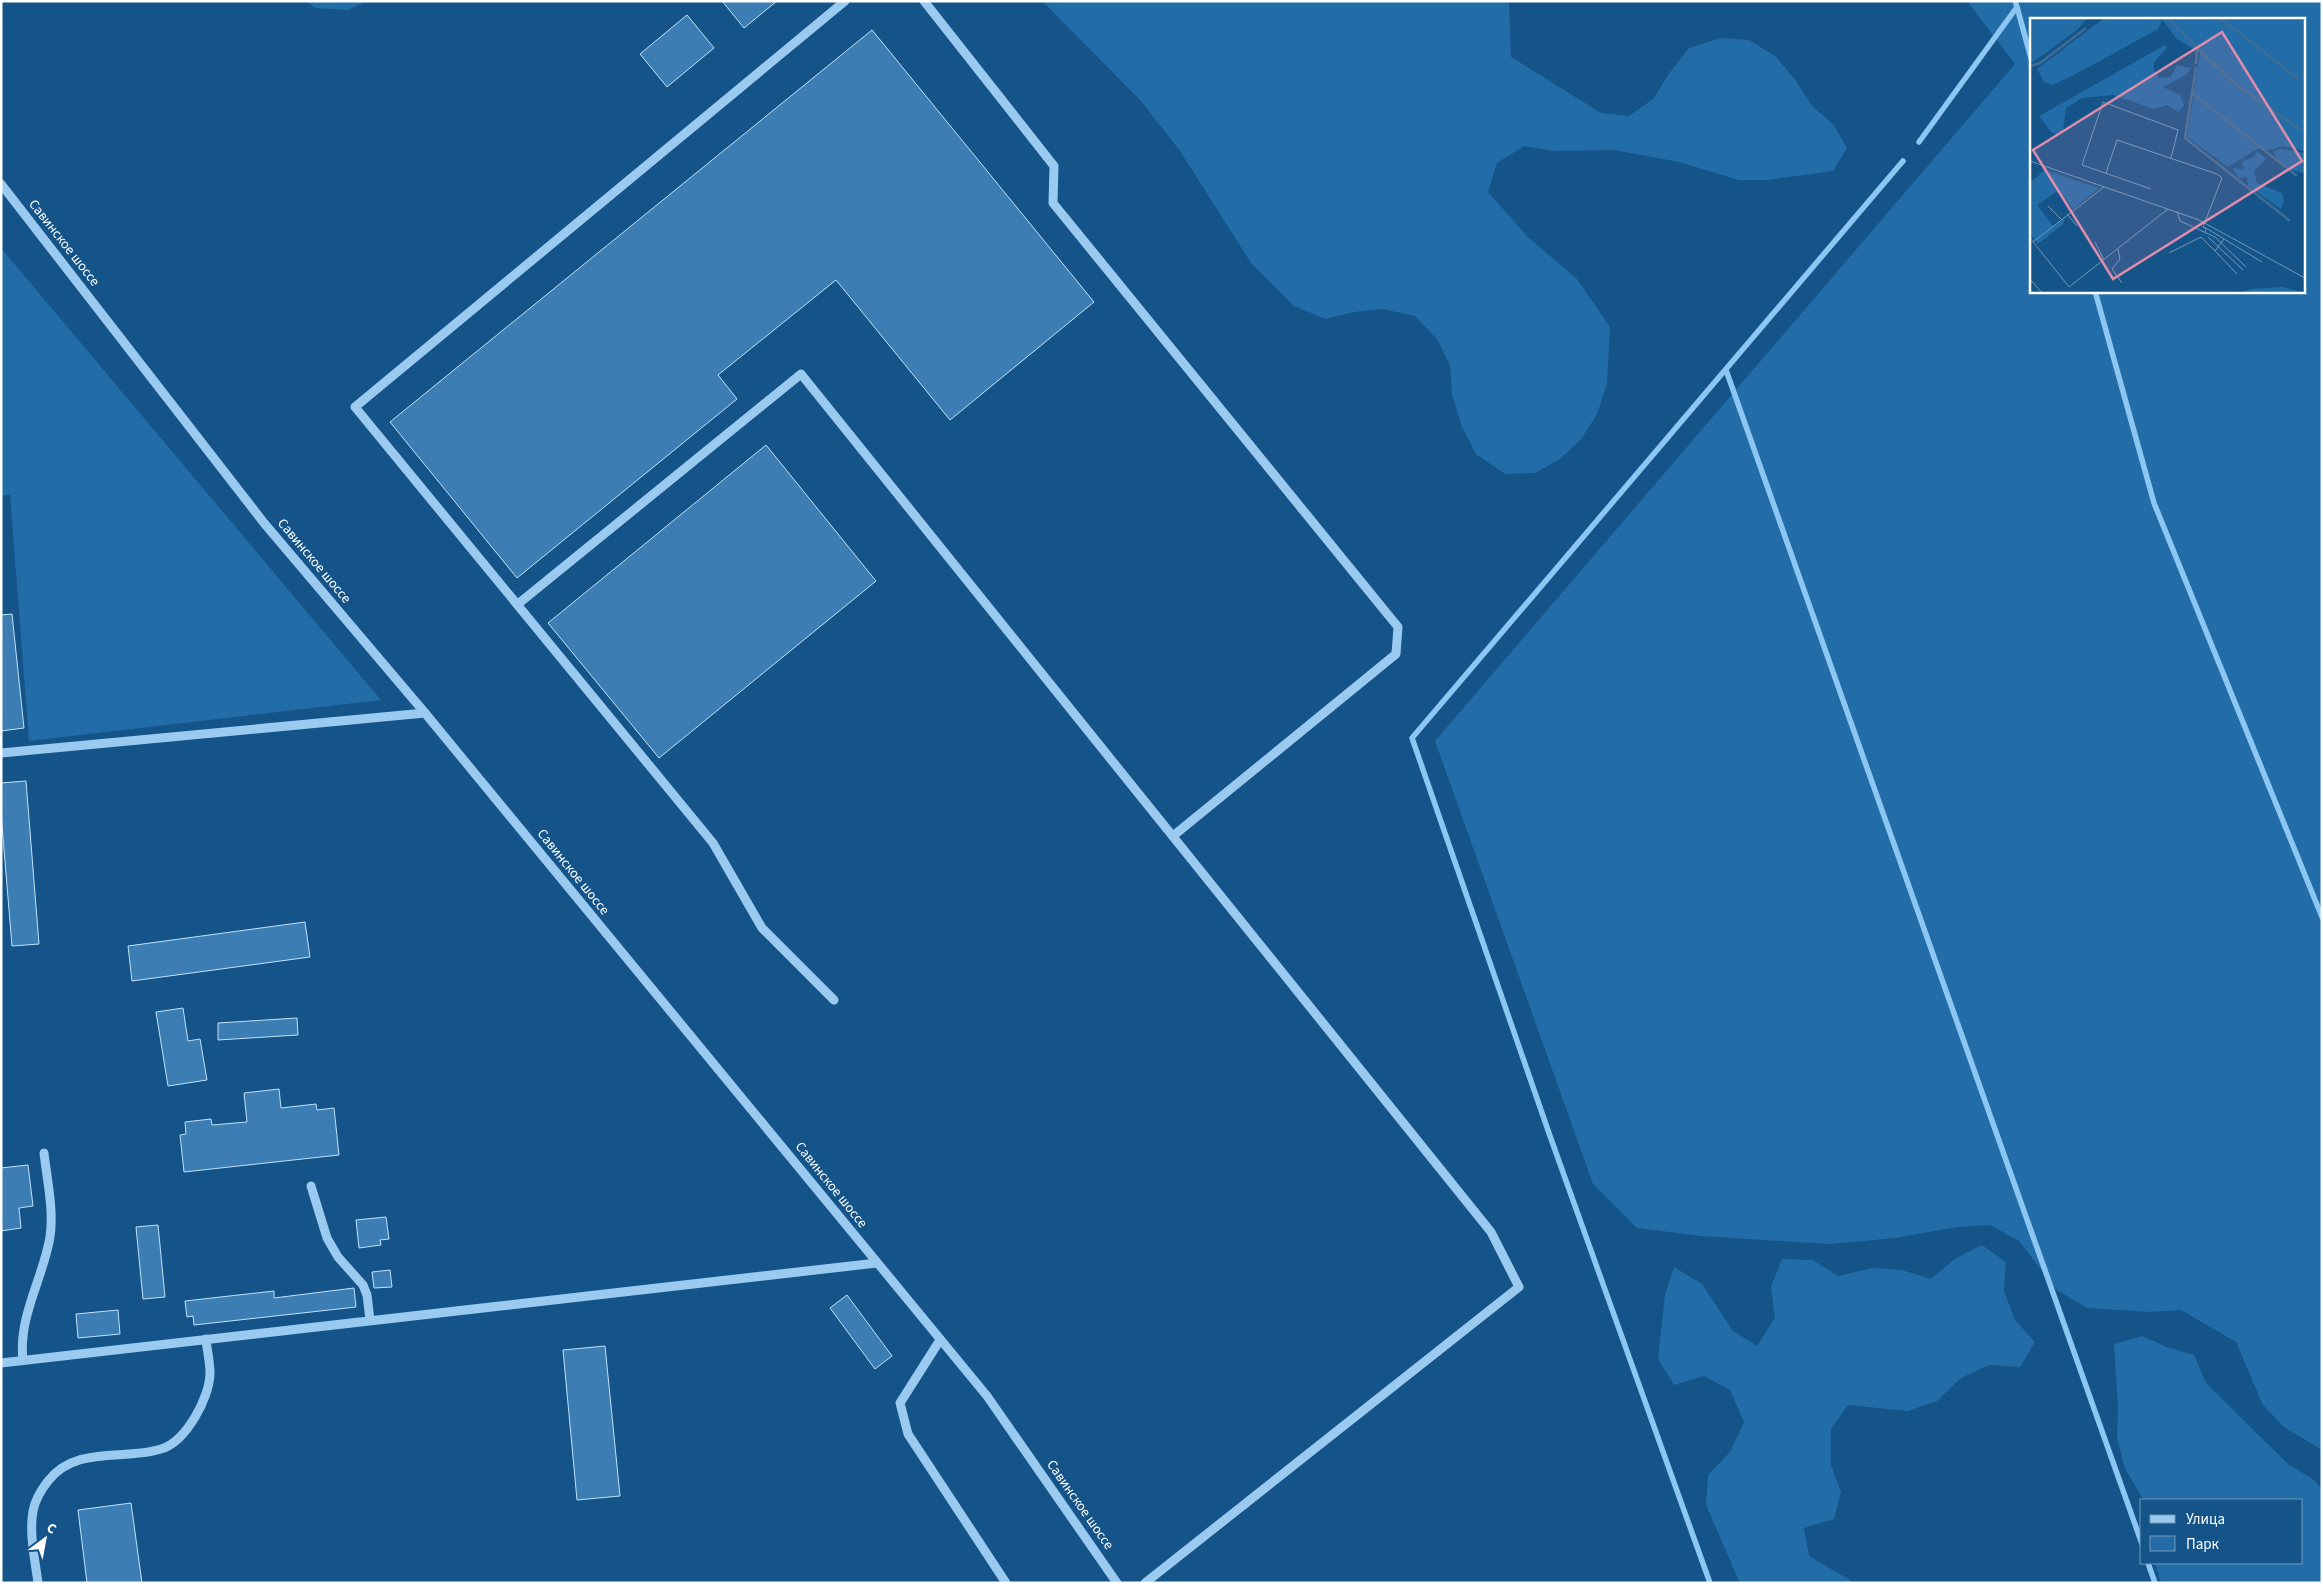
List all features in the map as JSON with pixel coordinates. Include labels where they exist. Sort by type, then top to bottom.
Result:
[{"type":"street","points":[[834,1000],[762,928],[713,843],[354,407],[845,1]]},
{"type":"street","points":[[924,1],[1054,166],[1053,203],[1398,627],[1396,654],[1173,836]]},
{"type":"street","name":"Савинское шоссе","points":[[1,184],[264,523],[424,713],[987,1396],[1117,1583]]},
{"type":"street","points":[[518,604],[801,374],[1491,1232],[1519,1287],[1145,1583]]},
{"type":"street","points":[[1,753],[424,713]]},
{"type":"street","points":[[23,1360],[21,1344],[23,1327],[50,1237],[51,1217],[44,1152]]},
{"type":"street","points":[[311,1186],[327,1238],[338,1257],[363,1285],[367,1295],[370,1320]]},
{"type":"street","points":[[1,1363],[877,1263]]},
{"type":"street","points":[[38,1583],[31,1529],[33,1510],[41,1490],[54,1474],[69,1463],[92,1456],[161,1449],[173,1443],[185,1431],[199,1409],[208,1389],[210,1373],[206,1339]]},
{"type":"street","points":[[940,1340],[900,1403],[906,1427],[908,1434],[1006,1583]]},
{"type":"green space","points":[[305,1],[367,1],[348,10],[316,8]]},
{"type":"green space","points":[[1042,1],[1509,1],[1511,57],[1601,113],[1629,116],[1653,99],[1670,72],[1689,48],[1721,38],[1749,40],[1775,56],[1796,81],[1812,106],[1833,124],[1847,148],[1833,171],[1768,180],[1739,180],[1679,162],[1614,150],[1554,151],[1524,146],[1497,163],[1488,192],[1528,237],[1577,279],[1610,327],[1607,384],[1597,414],[1582,438],[1560,459],[1535,473],[1505,474],[1476,454],[1462,427],[1452,395],[1450,365],[1437,339],[1415,316],[1383,309],[1354,312],[1325,319],[1294,306],[1251,263],[1180,151],[1141,101]]},
{"type":"green space","points":[[1967,1],[2322,1],[2322,1450],[2284,1427],[2263,1405],[2236,1342],[2181,1310],[2150,1312],[2087,1308],[2057,1290],[2019,1241],[1990,1225],[1957,1227],[1895,1238],[1830,1244],[1701,1236],[1637,1228],[1593,1184],[1435,741],[2015,64]]},
{"type":"green space","points":[[1,248],[381,700],[29,741],[10,495],[1,495]]},
{"type":"green space","points":[[1982,1245],[2006,1262],[2004,1291],[2015,1320],[2035,1342],[2020,1367],[1989,1365],[1961,1378],[1937,1401],[1908,1411],[1848,1405],[1831,1429],[1831,1465],[1841,1492],[1834,1519],[1804,1528],[1809,1556],[1855,1583],[1740,1583],[1706,1505],[1708,1475],[1730,1452],[1744,1422],[1730,1390],[1704,1376],[1674,1385],[1658,1359],[1665,1295],[1674,1267],[1702,1284],[1733,1331],[1757,1346],[1775,1318],[1771,1287],[1782,1259],[1813,1260],[1838,1276],[1872,1268],[1902,1270],[1931,1279],[1956,1258]]},
{"type":"green space","points":[[2142,1336],[2167,1347],[2194,1355],[2206,1383],[2288,1464],[2314,1480],[2322,1489],[2322,1583],[2161,1583],[2155,1564],[2303,1564],[2303,1499],[2143,1499],[2125,1469],[2117,1438],[2118,1407],[2114,1344]]},
{"type":"building","points":[[722,1],[777,1],[744,28]]},
{"type":"building","points":[[687,15],[714,48],[667,87],[640,54]]},
{"type":"building","points":[[872,30],[1094,302],[950,420],[836,280],[718,375],[737,399],[517,578],[390,422]]},
{"type":"building","points":[[766,445],[876,581],[659,758],[548,623]]},
{"type":"building","points":[[12,614],[24,728],[1,731],[1,615]]},
{"type":"building","points":[[26,781],[39,944],[12,946],[1,813],[1,783]]},
{"type":"building","points":[[305,922],[310,957],[132,981],[128,946]]},
{"type":"building","points":[[183,1008],[188,1041],[200,1039],[207,1080],[168,1086],[156,1012]]},
{"type":"building","points":[[297,1018],[298,1035],[218,1040],[218,1023]]},
{"type":"building","points":[[279,1089],[281,1108],[316,1104],[317,1110],[334,1108],[339,1155],[184,1172],[180,1135],[186,1134],[185,1122],[211,1119],[212,1125],[247,1122],[244,1093]]},
{"type":"building","points":[[28,1165],[33,1206],[19,1208],[21,1228],[1,1231],[1,1168]]},
{"type":"building","points":[[386,1217],[389,1239],[380,1240],[381,1245],[359,1248],[356,1220]]},
{"type":"building","points":[[158,1225],[165,1297],[143,1299],[136,1227]]},
{"type":"building","points":[[390,1270],[392,1287],[374,1288],[372,1272]]},
{"type":"building","points":[[354,1288],[356,1307],[194,1325],[193,1316],[187,1317],[185,1301],[274,1291],[274,1298]]},
{"type":"building","points":[[847,1295],[892,1356],[875,1369],[830,1308]]},
{"type":"building","points":[[118,1310],[120,1334],[78,1338],[76,1314]]},
{"type":"building","points":[[605,1346],[620,1496],[577,1500],[563,1350]]},
{"type":"building","points":[[131,1503],[142,1583],[87,1583],[78,1510]]},
{"type":"waterway","points":[[1919,142],[2017,7],[2015,1]]},
{"type":"waterway","points":[[2017,7],[2030,55]]},
{"type":"waterway","points":[[1710,1583],[1550,1136],[1412,738],[1903,161]]},
{"type":"waterway","points":[[2095,292],[2154,503],[2322,917]]},
{"type":"waterway","points":[[1726,370],[2140,1538]]},
{"type":"waterway","points":[[2148,1564],[2155,1583]]}]
